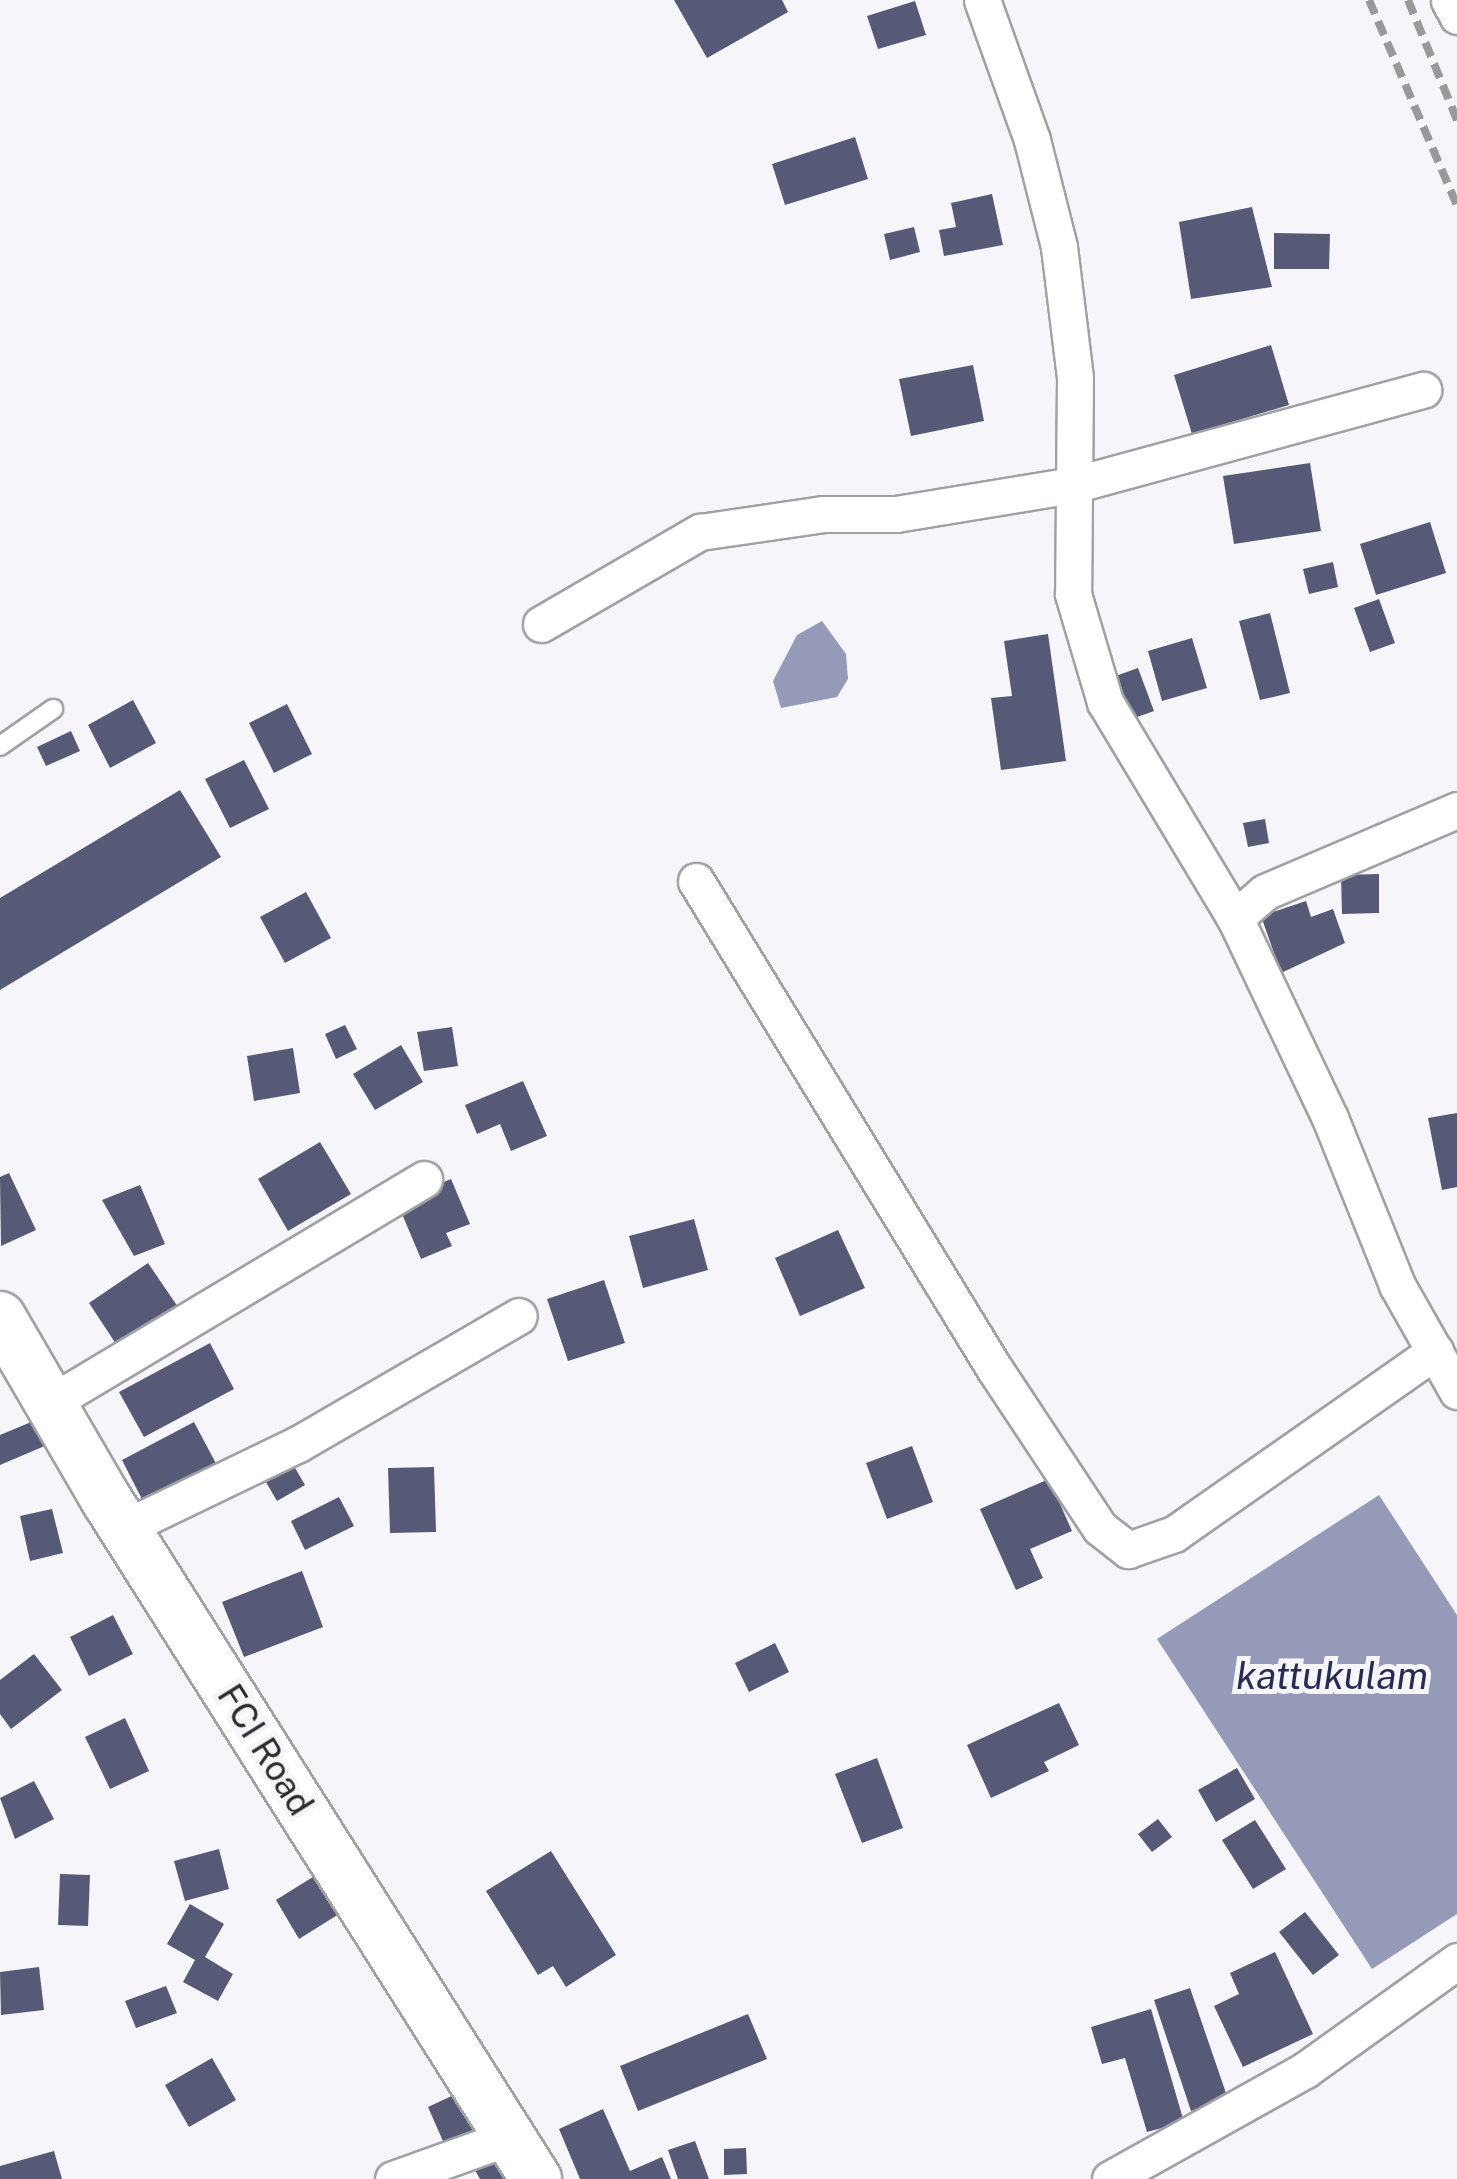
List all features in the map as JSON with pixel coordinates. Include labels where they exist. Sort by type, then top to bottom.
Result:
[{"type":"street","points":[[982,0],[1032,140],[1059,247],[1075,378],[1073,594],[1104,702],[1235,918],[1330,1118],[1397,1285],[1457,1391]]},
{"type":"street","points":[[1448,0],[1457,16]]},
{"type":"street","points":[[541,624],[700,532],[823,514],[896,514],[1073,485],[1423,390]]},
{"type":"street","points":[[1235,918],[1264,892],[1457,810]]},
{"type":"street","points":[[696,882],[994,1368],[1100,1528],[1128,1550],[1174,1534],[1435,1351]]},
{"type":"street","points":[[50,1403],[424,1180]]},
{"type":"street","points":[[124,1528],[298,1444],[519,1316]]},
{"type":"street","name":"FCI Road","points":[[0,1317],[124,1528],[536,2179]]},
{"type":"street","points":[[1110,2179],[1304,2070],[1457,1961]]},
{"type":"street","points":[[393,2179],[510,2137]]},
{"type":"lane","points":[[0,746],[53,709]]},
{"type":"water","points":[[822,621],[846,654],[848,679],[837,697],[781,708],[773,681],[797,635]]},
{"type":"water","name":"kattukulam","points":[[1379,1495],[1457,1615],[1457,1914],[1372,1969],[1157,1639]]},
{"type":"building","points":[[674,0],[782,0],[788,12],[707,58]]},
{"type":"building","points":[[915,1],[926,35],[878,49],[867,16]]},
{"type":"building","points":[[855,137],[868,179],[785,205],[772,164]]},
{"type":"building","points":[[992,194],[1003,245],[944,256],[939,230],[956,227],[951,203]]},
{"type":"building","points":[[1252,207],[1272,287],[1191,299],[1179,222]]},
{"type":"building","points":[[914,227],[920,252],[890,260],[884,234]]},
{"type":"building","points":[[1274,233],[1330,234],[1329,269],[1274,269]]},
{"type":"building","points":[[1271,345],[1289,405],[1192,434],[1174,375]]},
{"type":"building","points":[[973,365],[984,421],[911,436],[899,379]]},
{"type":"building","points":[[1310,463],[1321,531],[1234,544],[1223,476]]},
{"type":"building","points":[[1430,522],[1446,573],[1376,595],[1360,544]]},
{"type":"building","points":[[1333,562],[1338,587],[1309,594],[1303,569]]},
{"type":"building","points":[[1379,599],[1395,643],[1370,652],[1354,608]]},
{"type":"building","points":[[1270,613],[1290,693],[1260,700],[1239,621]]},
{"type":"building","points":[[1048,634],[1066,761],[1001,770],[991,698],[1012,696],[1004,641]]},
{"type":"building","points":[[1192,638],[1207,688],[1162,701],[1148,651]]},
{"type":"building","points":[[1138,668],[1154,711],[1126,721],[1110,678]]},
{"type":"building","points":[[133,700],[156,743],[110,768],[88,725]]},
{"type":"building","points":[[287,704],[312,754],[274,773],[249,723]]},
{"type":"building","points":[[71,731],[80,751],[46,766],[37,747]]},
{"type":"building","points":[[244,760],[269,809],[230,828],[205,779]]},
{"type":"building","points":[[180,790],[221,857],[0,990],[0,898]]},
{"type":"building","points":[[1265,819],[1269,843],[1248,847],[1243,823]]},
{"type":"building","points":[[1379,874],[1379,913],[1342,914],[1341,875]]},
{"type":"building","points":[[306,892],[331,938],[285,963],[260,917]]},
{"type":"building","points":[[1306,901],[1311,917],[1333,909],[1345,943],[1281,973],[1261,916]]},
{"type":"building","points":[[345,1025],[357,1049],[336,1059],[325,1034]]},
{"type":"building","points":[[452,1027],[458,1066],[424,1071],[417,1032]]},
{"type":"building","points":[[401,1045],[423,1082],[375,1110],[353,1074]]},
{"type":"building","points":[[293,1048],[300,1093],[254,1101],[247,1056]]},
{"type":"building","points":[[523,1081],[547,1136],[511,1151],[500,1124],[477,1134],[465,1105]]},
{"type":"building","points":[[1457,1113],[1457,1187],[1442,1190],[1428,1118]]},
{"type":"building","points":[[320,1142],[351,1194],[288,1231],[258,1179]]},
{"type":"building","points":[[9,1173],[36,1230],[1,1246],[0,1177]]},
{"type":"building","points":[[451,1179],[470,1224],[446,1233],[452,1246],[421,1259],[397,1202]]},
{"type":"building","points":[[140,1185],[165,1244],[134,1256],[102,1200]]},
{"type":"building","points":[[694,1219],[708,1270],[643,1288],[629,1236]]},
{"type":"building","points":[[838,1230],[865,1288],[800,1316],[775,1258]]},
{"type":"building","points":[[148,1263],[180,1310],[120,1350],[89,1303]]},
{"type":"building","points":[[604,1280],[625,1343],[568,1361],[547,1299]]},
{"type":"building","points":[[210,1343],[234,1389],[144,1437],[119,1392]]},
{"type":"building","points":[[36,1420],[47,1445],[0,1465],[0,1435]]},
{"type":"building","points":[[194,1422],[220,1471],[147,1509],[122,1460]]},
{"type":"building","points":[[912,1446],[933,1502],[887,1519],[866,1463]]},
{"type":"building","points":[[291,1461],[305,1485],[277,1501],[263,1477]]},
{"type":"building","points":[[434,1467],[436,1532],[390,1533],[388,1468]]},
{"type":"building","points":[[1049,1479],[1072,1531],[1030,1549],[1043,1578],[1016,1590],[980,1509]]},
{"type":"building","points":[[339,1497],[354,1526],[305,1550],[291,1521]]},
{"type":"building","points":[[52,1509],[63,1553],[30,1561],[20,1516]]},
{"type":"building","points":[[302,1571],[323,1627],[244,1657],[222,1602]]},
{"type":"building","points":[[113,1615],[133,1654],[89,1676],[70,1637]]},
{"type":"building","points":[[775,1643],[789,1672],[749,1692],[735,1663]]},
{"type":"building","points":[[34,1654],[62,1690],[11,1729],[0,1714],[0,1680]]},
{"type":"building","points":[[1059,1703],[1079,1745],[1044,1762],[1049,1771],[991,1798],[967,1745]]},
{"type":"building","points":[[125,1718],[149,1771],[110,1789],[85,1737]]},
{"type":"building","points":[[877,1758],[903,1828],[862,1843],[835,1774]]},
{"type":"building","points":[[1237,1768],[1255,1799],[1216,1822],[1198,1790]]},
{"type":"building","points":[[34,1781],[54,1819],[15,1839],[0,1798]]},
{"type":"building","points":[[1158,1819],[1172,1837],[1152,1852],[1138,1834]]},
{"type":"building","points":[[1255,1820],[1286,1869],[1253,1889],[1222,1840]]},
{"type":"building","points":[[219,1849],[229,1889],[185,1901],[174,1861]]},
{"type":"building","points":[[551,1851],[616,1955],[566,1987],[553,1966],[538,1975],[486,1891]]},
{"type":"building","points":[[60,1874],[90,1875],[88,1926],[58,1925]]},
{"type":"building","points":[[316,1875],[339,1914],[299,1939],[276,1900]]},
{"type":"building","points":[[190,1904],[224,1924],[205,1957],[233,1974],[218,2001],[183,1982],[195,1960],[167,1944]]},
{"type":"building","points":[[1305,1912],[1339,1955],[1313,1975],[1279,1932]]},
{"type":"building","points":[[1275,1952],[1313,2034],[1243,2067],[1214,2006],[1239,1994],[1230,1973]]},
{"type":"building","points":[[39,1967],[44,2010],[1,2015],[0,1972]]},
{"type":"building","points":[[166,1986],[177,2013],[136,2028],[125,2001]]},
{"type":"building","points":[[1190,1988],[1228,2099],[1191,2111],[1154,2000]]},
{"type":"building","points":[[1151,2009],[1184,2122],[1147,2132],[1125,2058],[1102,2064],[1091,2027]]},
{"type":"building","points":[[748,2014],[767,2059],[638,2111],[620,2066]]},
{"type":"building","points":[[212,2058],[236,2100],[189,2127],[165,2085]]},
{"type":"building","points":[[471,2087],[490,2129],[446,2148],[428,2107]]},
{"type":"building","points":[[603,2109],[630,2171],[662,2157],[671,2179],[580,2179],[559,2129]]},
{"type":"building","points":[[695,2141],[709,2179],[678,2179],[668,2150]]},
{"type":"building","points":[[501,2148],[517,2179],[480,2179],[471,2163]]},
{"type":"building","points":[[746,2148],[747,2174],[724,2175],[724,2149]]},
{"type":"building","points":[[54,2151],[62,2179],[0,2179],[0,2166]]},
{"type":"railway","points":[[1369,0],[1457,205]]},
{"type":"railway","points":[[1408,0],[1457,120]]}]
